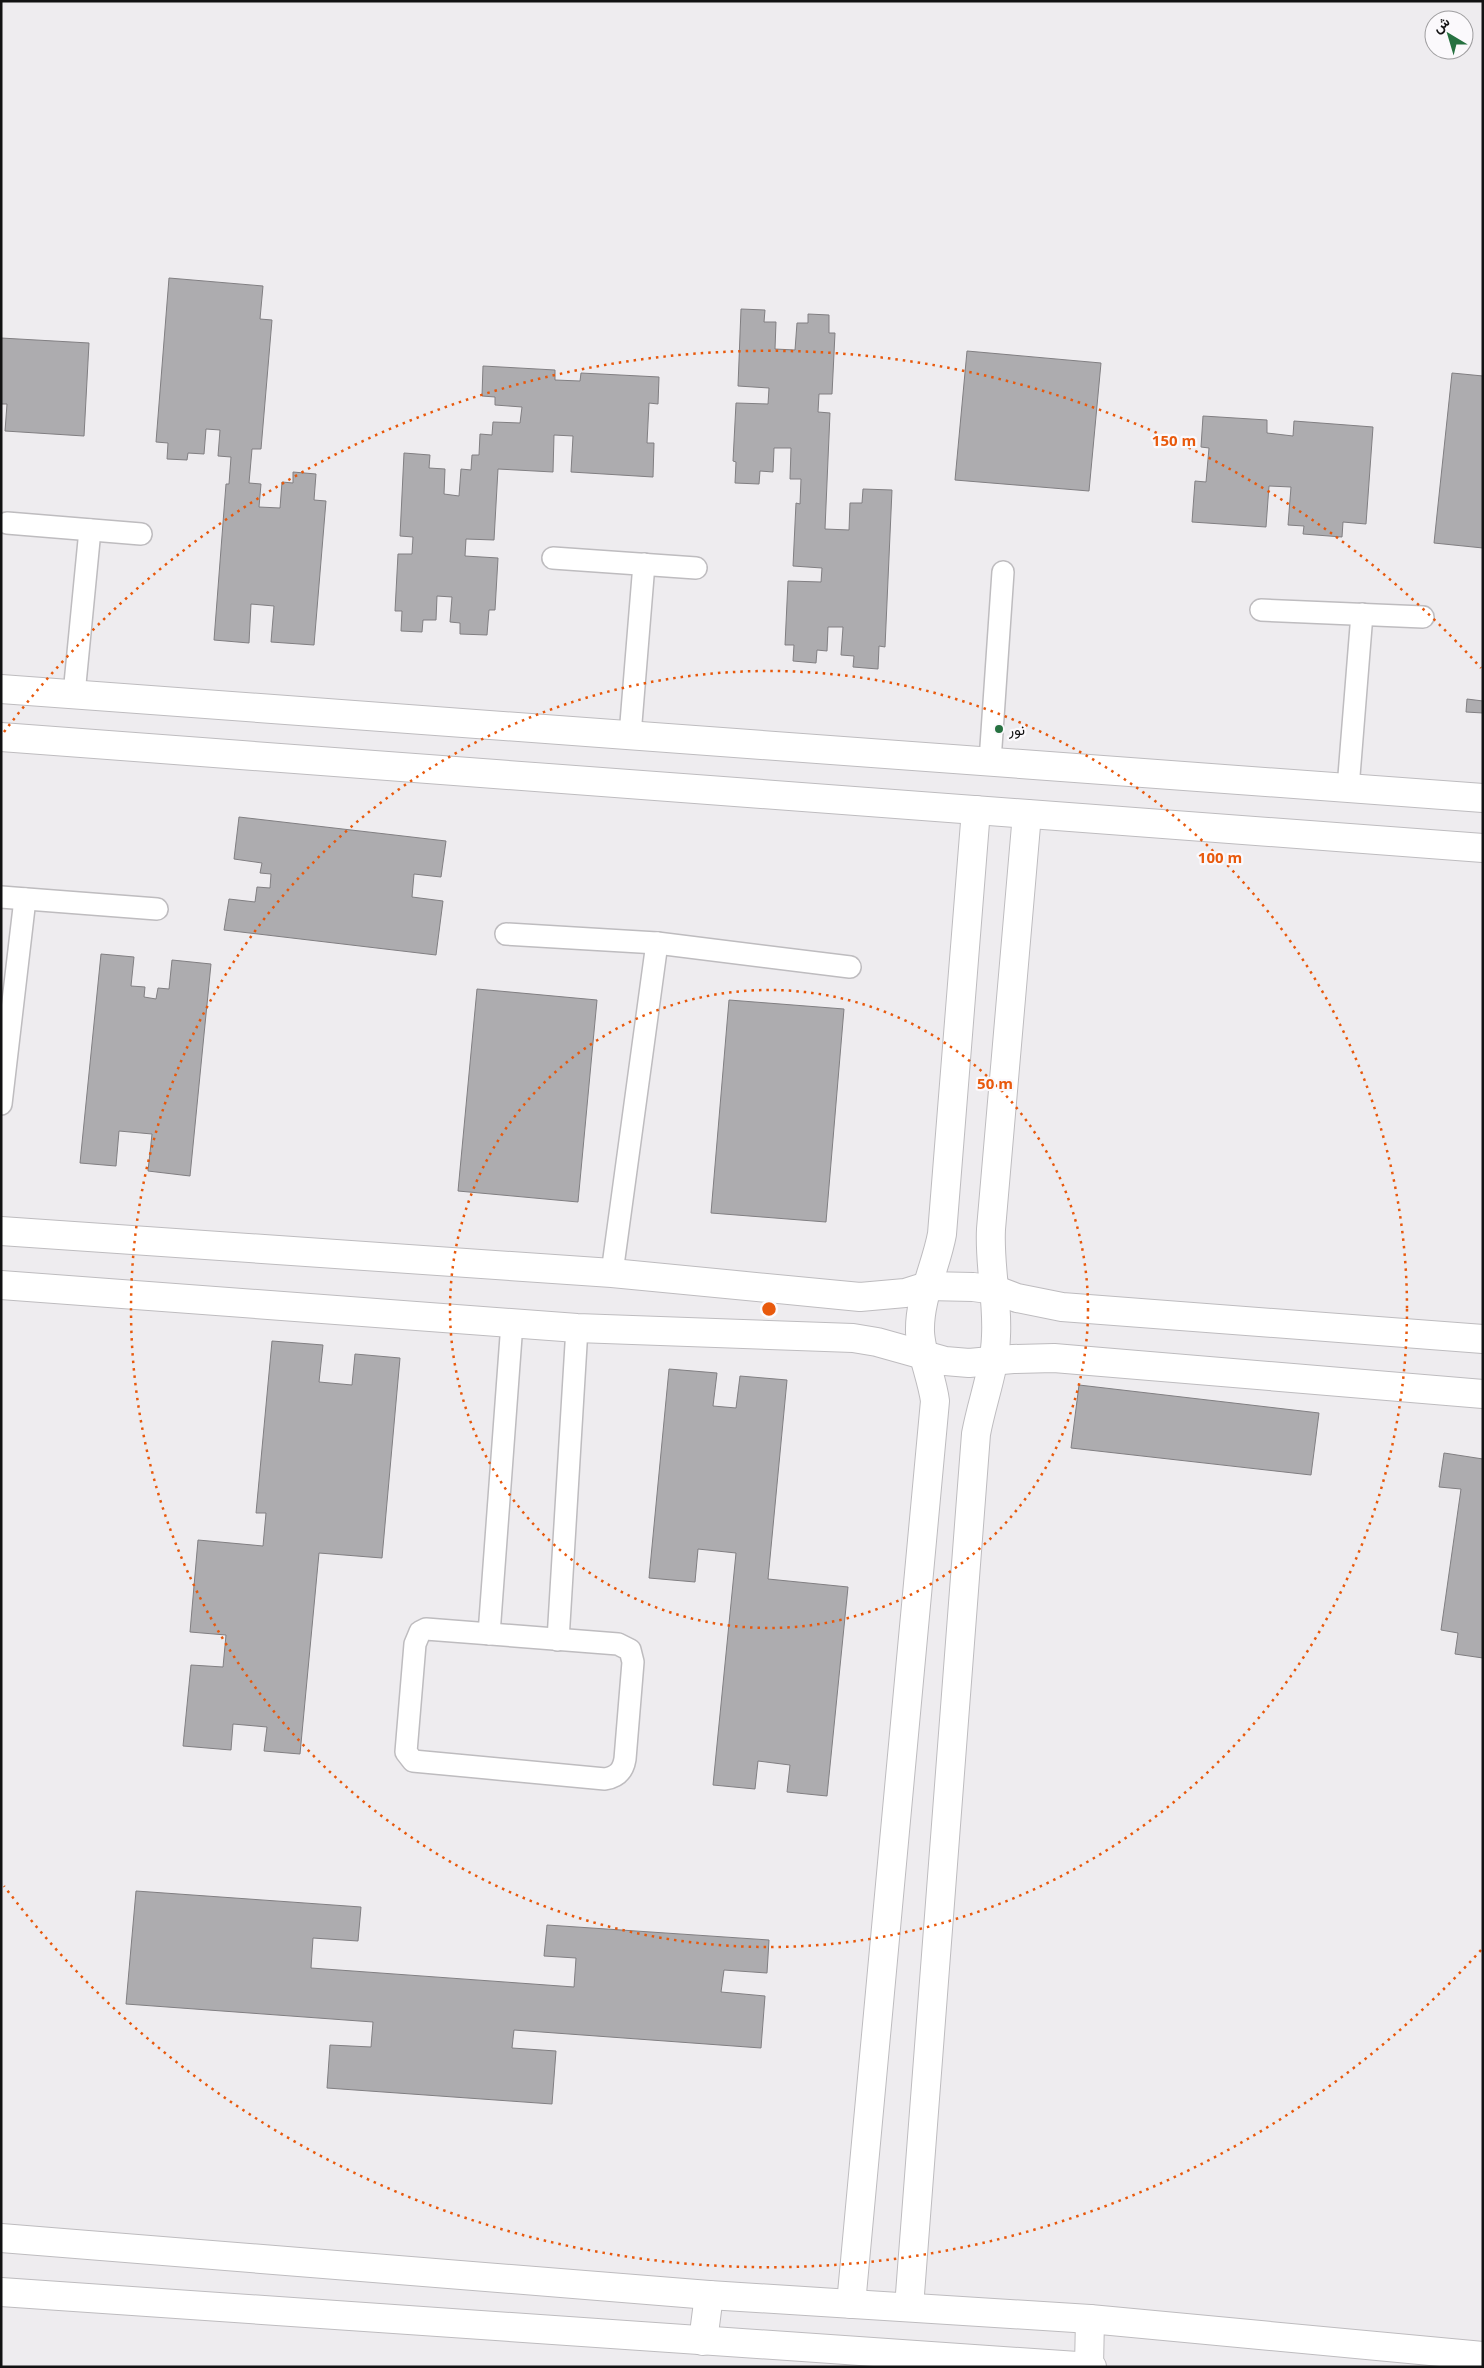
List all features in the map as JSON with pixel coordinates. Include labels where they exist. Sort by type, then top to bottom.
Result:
[{"type":"street","points":[[1,689],[1483,798]]},
{"type":"street","points":[[1,738],[1483,848]]},
{"type":"street","points":[[851,2304],[934,1417],[935,1401],[932,1378],[924,1355],[920,1333],[926,1286],[934,1270],[942,1234],[976,810]]},
{"type":"street","points":[[909,2307],[976,1434],[994,1362],[996,1338],[996,1290],[990,1249],[991,1229],[1027,814]]},
{"type":"street","points":[[1,1231],[612,1274],[860,1297],[905,1293],[926,1286],[950,1285],[996,1290],[1018,1298],[1062,1307],[1483,1340]]},
{"type":"street","points":[[1,1285],[577,1328],[853,1338],[877,1342],[961,1363],[1054,1358],[1483,1394]]},
{"type":"street","points":[[1,2238],[709,2295],[1090,2319],[1483,2356]]},
{"type":"street","points":[[1,2292],[1091,2367],[1090,2319]]},
{"type":"street","points":[[703,2341],[709,2295]]},
{"type":"lane","points":[[6,523],[141,534]]},
{"type":"lane","points":[[74,694],[90,530]]},
{"type":"lane","points":[[553,558],[696,568]]},
{"type":"lane","points":[[630,735],[644,564]]},
{"type":"lane","points":[[990,761],[1003,572]]},
{"type":"lane","points":[[1261,610],[1423,617]]},
{"type":"lane","points":[[1348,788],[1362,614]]},
{"type":"lane","points":[[1,897],[157,909]]},
{"type":"lane","points":[[1,1104],[25,899]]},
{"type":"lane","points":[[506,934],[657,943],[850,966]]},
{"type":"lane","points":[[612,1274],[657,943]]},
{"type":"lane","points":[[489,1634],[512,1323]]},
{"type":"lane","points":[[558,1640],[577,1328]]},
{"type":"lane","points":[[426,1629],[558,1640],[624,1646],[630,1650],[633,1656],[624,1765],[617,1775],[605,1778],[413,1761],[406,1752],[416,1637],[420,1632],[426,1629]]},
{"type":"building","points":[[169,278],[263,286],[260,319],[272,320],[261,449],[252,449],[249,483],[261,484],[259,507],[280,508],[282,482],[293,483],[293,472],[316,474],[314,500],[326,501],[314,645],[271,642],[274,606],[251,604],[249,643],[214,640],[226,484],[229,484],[231,457],[218,456],[220,430],[206,429],[204,454],[188,453],[187,460],[167,459],[168,443],[156,442]]},
{"type":"building","points":[[741,309],[765,310],[764,322],[776,322],[775,349],[795,350],[797,323],[808,323],[808,314],[829,315],[829,333],[835,333],[832,394],[819,394],[818,412],[830,413],[825,529],[849,530],[850,503],[862,503],[863,489],[892,490],[885,647],[879,646],[878,669],[853,667],[854,656],[841,655],[843,627],[828,627],[827,651],[817,650],[816,663],[793,661],[794,645],[785,645],[788,581],[821,582],[822,568],[793,566],[796,503],[800,504],[801,479],[790,479],[791,448],[774,448],[773,472],[760,471],[759,484],[735,483],[736,462],[733,461],[736,403],[768,404],[769,388],[738,386]]},
{"type":"building","points":[[1,338],[89,343],[84,436],[5,431],[7,404],[1,404]]},
{"type":"building","points":[[967,351],[1101,363],[1089,491],[955,480]]},
{"type":"building","points":[[483,366],[555,370],[555,380],[580,381],[581,373],[659,377],[658,404],[649,403],[647,443],[654,443],[653,477],[571,472],[573,436],[554,435],[553,472],[498,469],[494,540],[466,539],[465,556],[498,558],[495,610],[489,610],[487,635],[460,634],[460,623],[450,622],[452,597],[437,596],[436,620],[423,620],[422,632],[401,631],[402,611],[395,611],[398,554],[412,554],[413,537],[400,536],[404,453],[430,455],[429,468],[445,469],[444,494],[459,496],[461,469],[471,470],[472,455],[479,455],[480,434],[492,435],[493,422],[520,423],[522,407],[495,405],[495,397],[482,396]]},
{"type":"building","points":[[1452,373],[1483,376],[1483,548],[1434,543]]},
{"type":"building","points":[[1203,416],[1267,420],[1267,433],[1293,436],[1294,421],[1373,427],[1366,524],[1343,522],[1342,537],[1303,534],[1304,526],[1288,525],[1291,487],[1269,486],[1266,527],[1192,522],[1195,481],[1206,482],[1209,448],[1201,447]]},
{"type":"building","points":[[1467,699],[1483,701],[1483,713],[1466,712]]},
{"type":"building","points":[[239,817],[446,841],[441,877],[414,874],[412,897],[443,901],[436,955],[224,930],[229,899],[255,902],[257,887],[270,888],[271,874],[260,873],[262,863],[234,859]]},
{"type":"building","points":[[101,954],[134,957],[131,986],[145,987],[144,997],[156,999],[158,988],[169,989],[172,960],[211,964],[190,1176],[148,1171],[152,1134],[119,1131],[116,1166],[80,1163]]},
{"type":"building","points":[[477,989],[597,1000],[578,1202],[458,1191]]},
{"type":"building","points":[[729,1000],[844,1009],[826,1222],[711,1213]]},
{"type":"building","points":[[272,1341],[323,1345],[319,1382],[352,1385],[355,1354],[400,1358],[382,1558],[319,1553],[300,1754],[264,1751],[267,1727],[233,1724],[231,1750],[183,1746],[191,1665],[223,1667],[226,1635],[190,1632],[198,1540],[263,1546],[266,1513],[256,1513]]},
{"type":"building","points":[[669,1369],[717,1373],[713,1406],[736,1408],[740,1376],[787,1380],[768,1579],[848,1587],[827,1796],[787,1792],[790,1765],[758,1761],[755,1789],[713,1785],[736,1553],[698,1549],[695,1582],[649,1578]]},
{"type":"building","points":[[1079,1385],[1319,1413],[1311,1475],[1071,1448]]},
{"type":"building","points":[[1444,1453],[1483,1459],[1483,1658],[1455,1654],[1458,1633],[1441,1630],[1461,1489],[1439,1487]]},
{"type":"building","points":[[136,1891],[361,1907],[358,1941],[313,1938],[311,1968],[574,1987],[576,1958],[544,1956],[547,1925],[769,1940],[767,1973],[724,1970],[721,1992],[765,1996],[761,2048],[514,2030],[512,2048],[556,2051],[552,2104],[327,2088],[330,2045],[371,2047],[373,2022],[126,2004]]},
{"type":"place","name":"نور","points":[[999,729]]}]
